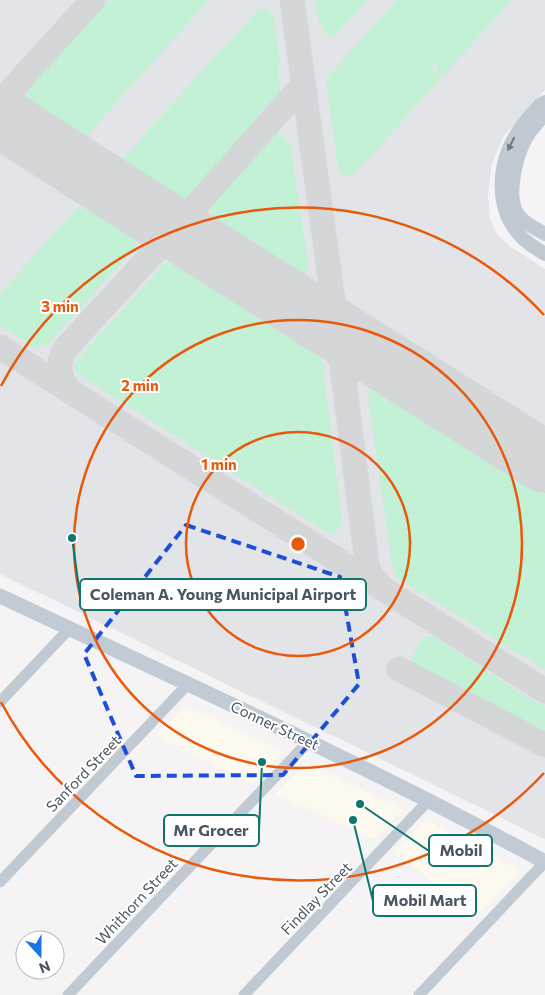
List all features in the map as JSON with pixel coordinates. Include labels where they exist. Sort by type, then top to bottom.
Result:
[{"type":"main road","name":"Conner Street","points":[[0,596],[429,800],[545,862]]},
{"type":"street","points":[[543,106],[526,138],[518,159],[514,172],[513,199],[519,216],[545,234]]},
{"type":"street","points":[[543,106],[518,132],[509,147],[502,174],[502,189],[510,222],[526,241],[545,254]]},
{"type":"street","points":[[0,702],[70,628]]},
{"type":"street","name":"Sanford Street","points":[[0,882],[188,684]]},
{"type":"street","name":"Whithorn Street","points":[[68,995],[308,741]]},
{"type":"street","name":"Findlay Street","points":[[244,995],[429,800]]},
{"type":"street","points":[[420,995],[545,862]]},
{"type":"highlighted area","points":[[186,525],[340,577],[359,684],[283,775],[136,776],[84,654]]},
{"type":"shaded area","points":[[0,0],[545,0],[545,90],[503,137],[492,163],[488,194],[490,219],[498,236],[511,247],[545,269],[545,839],[0,574]]},
{"type":"shaded area","points":[[186,706],[284,752],[252,784],[155,736]]},
{"type":"shaded area","points":[[307,763],[404,810],[374,839],[275,794]]},
{"type":"shaded area","points":[[426,820],[521,871],[482,911],[432,882],[396,851]]},
{"type":"green space","points":[[108,0],[209,0],[80,143],[35,114],[28,104],[28,91],[32,83]]},
{"type":"green space","points":[[315,0],[368,0],[332,38],[321,26]]},
{"type":"green space","points":[[397,0],[512,0],[443,76],[435,70],[439,65],[435,63],[430,68],[441,78],[355,173],[345,176],[338,168],[326,79]]},
{"type":"green space","points":[[268,9],[274,17],[280,63],[278,68],[281,95],[191,194],[186,197],[177,199],[167,196],[124,170],[124,157],[258,10]]},
{"type":"green space","points":[[277,132],[291,147],[308,265],[306,274],[301,278],[295,278],[218,228],[212,217],[213,205],[217,197]]},
{"type":"green space","points":[[97,204],[127,224],[135,238],[134,246],[129,255],[48,344],[39,348],[34,347],[0,325],[0,294],[80,205]]},
{"type":"green space","points":[[175,259],[187,261],[310,338],[308,341],[319,353],[323,364],[342,523],[336,532],[328,533],[75,372],[74,366],[77,360],[163,265]]},
{"type":"green space","points":[[380,383],[515,468],[545,491],[545,670],[397,577],[393,571],[368,397],[370,390]]},
{"type":"green space","points":[[432,636],[545,708],[545,735],[414,665],[412,658],[419,644],[424,638]]},
{"type":"taxiway","points":[[0,102],[93,0]]},
{"type":"taxiway","points":[[292,0],[367,563],[370,574],[382,588]]},
{"type":"taxiway","points":[[71,392],[60,372],[62,355],[65,349],[303,85]]},
{"type":"taxiway","points":[[15,127],[10,116],[9,106],[16,86]]},
{"type":"taxiway","points":[[154,251],[170,244],[186,244],[217,256]]},
{"type":"taxiway","points":[[0,347],[545,691]]},
{"type":"taxiway","points":[[344,381],[353,370],[363,365],[377,362],[390,366],[410,377]]},
{"type":"taxiway","points":[[399,669],[545,745]]},
{"type":"runway","points":[[0,117],[545,462]]},
{"type":"place","name":"Coleman A. Young Municipal Airport","points":[[72,538]]},
{"type":"place","name":"Mr Grocer","points":[[262,762]]},
{"type":"place","name":"Mobil","points":[[360,804]]},
{"type":"place","name":"Mobil Mart","points":[[353,820]]}]
